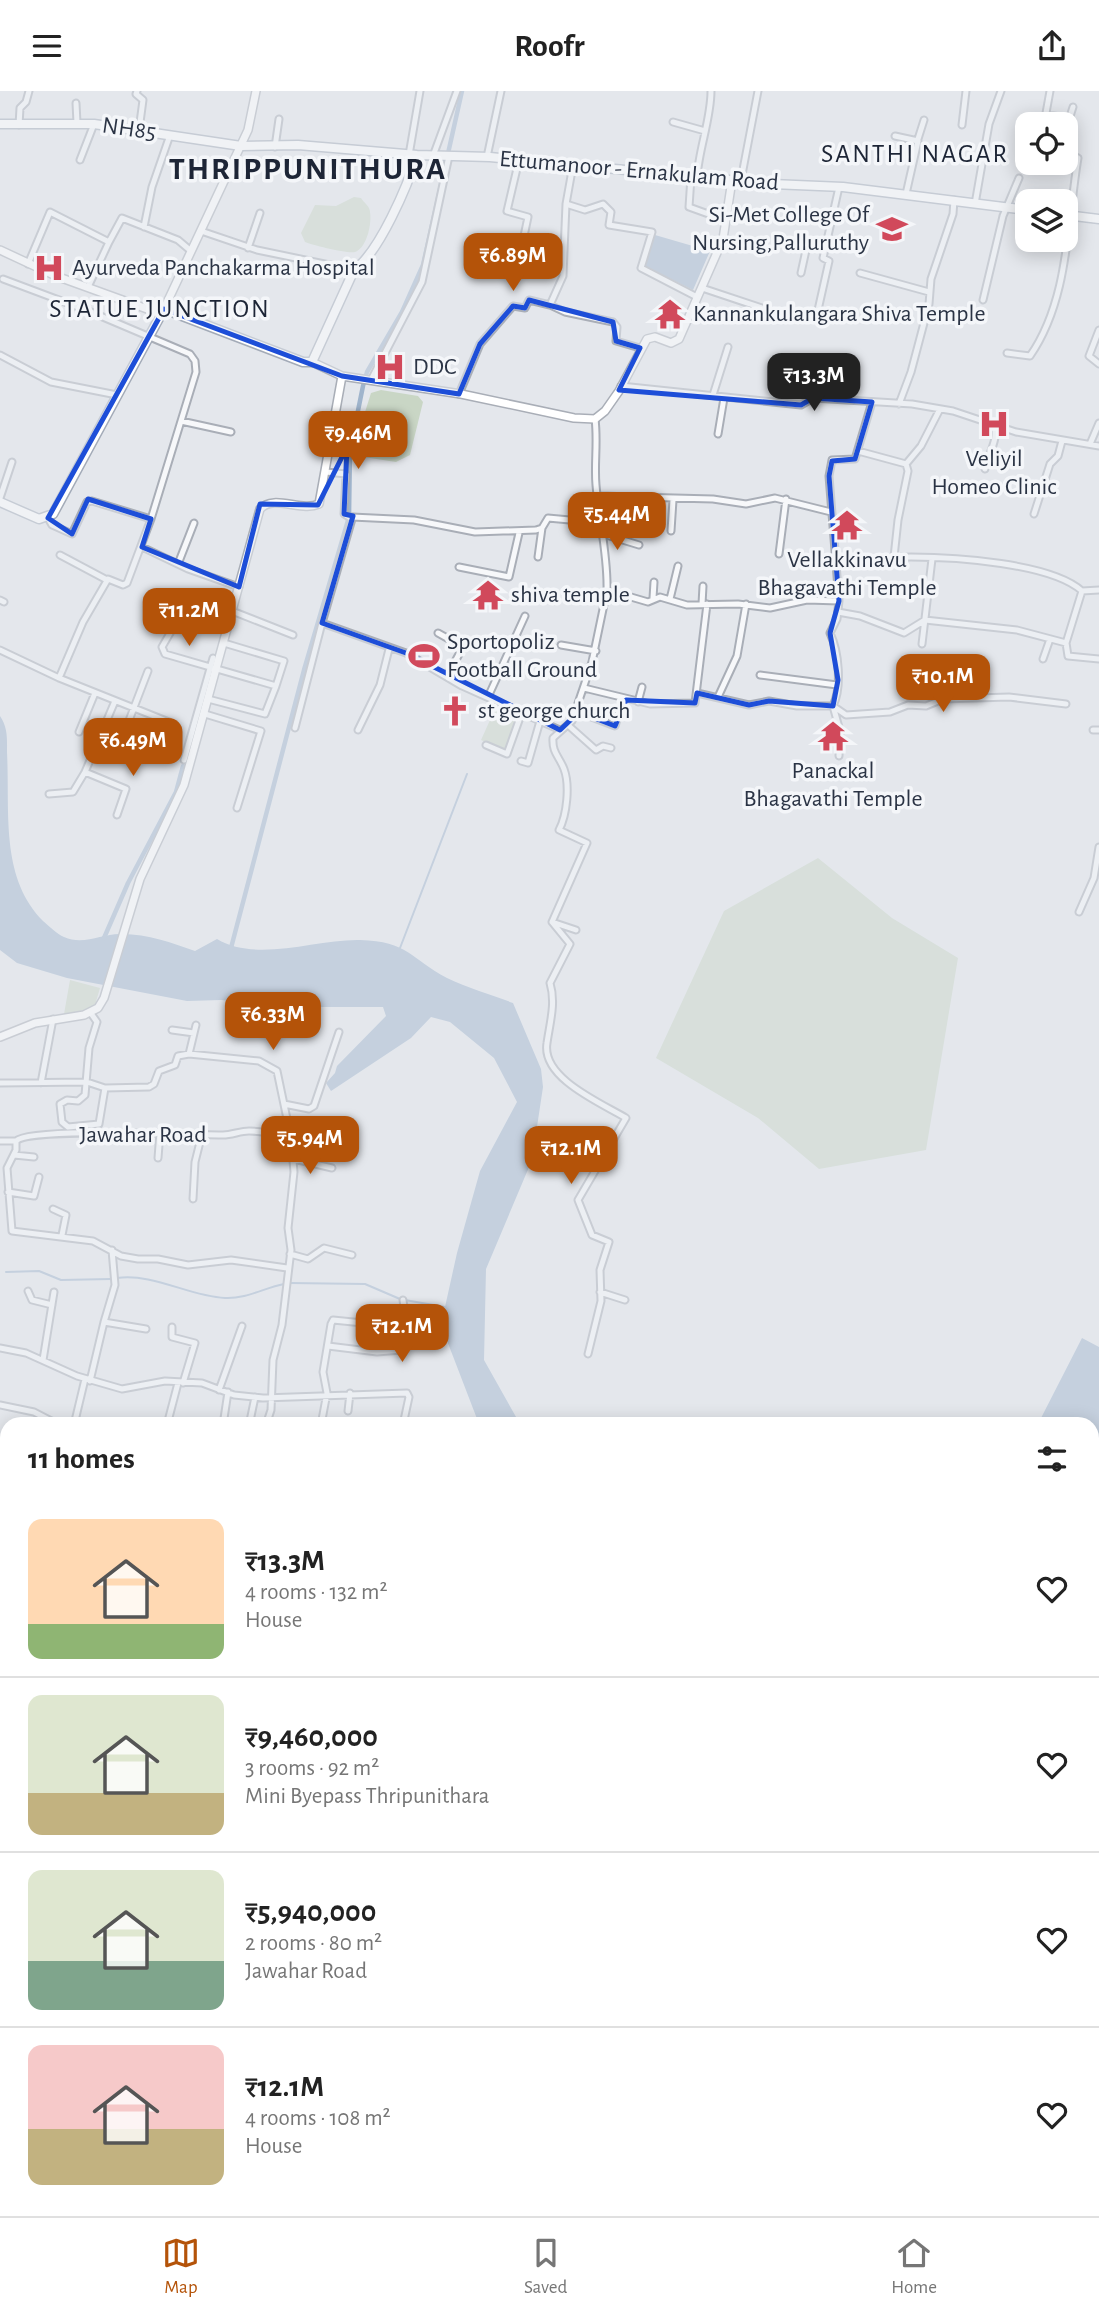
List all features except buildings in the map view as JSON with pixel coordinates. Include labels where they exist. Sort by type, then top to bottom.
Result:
[{"type":"highway","points":[[0,1492],[0,1513]]},
{"type":"main road","points":[[0,500],[39,519],[48,518],[58,506],[163,311],[248,130],[256,91]]},
{"type":"main road","name":"NH85","points":[[0,124],[94,124],[241,146]]},
{"type":"main road","name":"Ettumanoor - Ernakulam Road","points":[[241,146],[298,145],[413,155],[487,157],[694,177],[839,187],[1015,208]]},
{"type":"main road","points":[[312,362],[355,270],[367,261],[405,189],[413,155]]},
{"type":"main road","points":[[0,250],[88,287],[303,362],[312,362],[342,376],[459,394],[575,418],[595,419],[605,411],[640,348],[651,337],[676,341],[723,239],[725,220],[736,180]]},
{"type":"main road","points":[[1078,216],[1099,219]]},
{"type":"main road","points":[[0,1038],[22,1027],[90,1012],[98,1007],[104,998],[133,898],[174,811],[205,714],[213,669],[224,643],[261,507],[272,503],[318,505],[342,376]]},
{"type":"street","points":[[19,125],[20,108],[26,102],[29,91]]},
{"type":"street","points":[[137,91],[136,94],[143,100],[139,130]]},
{"type":"street","points":[[413,155],[420,91]]},
{"type":"street","points":[[436,155],[457,91]]},
{"type":"street","points":[[487,157],[501,91]]},
{"type":"street","points":[[711,91],[689,208],[725,220]]},
{"type":"street","points":[[736,180],[758,91]]},
{"type":"street","points":[[962,125],[966,91]]},
{"type":"street","points":[[975,204],[989,124],[1001,91]]},
{"type":"street","points":[[1046,112],[1050,91]]},
{"type":"street","points":[[76,103],[77,123]]},
{"type":"street","points":[[1071,112],[1073,107]]},
{"type":"street","points":[[275,147],[279,119]]},
{"type":"street","points":[[906,194],[924,120]]},
{"type":"street","points":[[673,123],[705,131]]},
{"type":"street","points":[[80,160],[94,124]]},
{"type":"street","points":[[144,227],[152,187],[170,135]]},
{"type":"street","points":[[895,135],[918,139]]},
{"type":"street","points":[[371,380],[422,282],[449,156]]},
{"type":"street","points":[[519,160],[507,211],[528,217],[524,236]]},
{"type":"street","points":[[550,305],[563,276],[566,204],[573,165]]},
{"type":"street","points":[[983,300],[1006,207],[1019,178]]},
{"type":"street","points":[[702,288],[783,315],[816,319],[829,261],[822,258],[839,187]]},
{"type":"street","points":[[899,404],[911,372],[929,292],[953,214],[954,200]]},
{"type":"street","points":[[566,204],[585,210],[603,204],[611,212],[609,225],[652,232],[641,268],[697,297]]},
{"type":"street","points":[[28,264],[50,212],[109,242]]},
{"type":"street","points":[[248,248],[260,213]]},
{"type":"street","points":[[88,287],[122,218],[178,240],[191,251]]},
{"type":"street","points":[[201,231],[248,248],[351,266],[355,270]]},
{"type":"street","points":[[801,273],[808,241],[826,244]]},
{"type":"street","points":[[1007,353],[1030,356],[1046,330],[1065,252]]},
{"type":"street","points":[[860,273],[929,292]]},
{"type":"street","points":[[3,279],[149,336],[190,354],[195,361],[196,372],[152,519],[127,583],[123,585],[107,580],[60,555]]},
{"type":"street","points":[[459,394],[480,344],[513,306],[525,308],[529,300],[565,312],[613,322],[617,327],[616,341],[640,348]]},
{"type":"street","points":[[1099,330],[1089,356],[1099,364]]},
{"type":"street","points":[[713,395],[728,347]]},
{"type":"street","points":[[0,355],[51,381],[117,395]]},
{"type":"street","points":[[789,360],[785,383],[813,397],[940,409],[1062,441],[1099,446]]},
{"type":"street","points":[[621,386],[801,405],[813,397]]},
{"type":"street","points":[[718,434],[724,398]]},
{"type":"street","points":[[839,756],[840,731],[833,706],[837,685],[835,643],[830,633],[839,601],[831,512],[832,460],[855,459],[872,402]]},
{"type":"street","points":[[906,464],[922,446],[940,409]]},
{"type":"street","points":[[552,922],[587,843],[559,830],[565,813],[566,779],[564,767],[552,751],[552,738],[569,726],[576,711],[595,651],[607,590],[598,496],[595,419]]},
{"type":"street","points":[[181,421],[231,432]]},
{"type":"street","points":[[1090,444],[1099,423]]},
{"type":"street","points":[[985,469],[986,457],[996,441],[994,424]]},
{"type":"street","points":[[1034,515],[1050,464],[1058,456],[1062,441]]},
{"type":"street","points":[[858,451],[906,464]]},
{"type":"street","points":[[0,500],[12,462]]},
{"type":"street","points":[[894,557],[908,471],[906,464]]},
{"type":"street","points":[[326,473],[346,474],[344,514],[350,516],[410,520],[468,532],[519,533],[542,528]]},
{"type":"street","points":[[598,496],[713,499],[746,503],[769,497],[831,512]]},
{"type":"street","points":[[779,554],[786,499]]},
{"type":"street","points":[[671,531],[673,500]]},
{"type":"street","points":[[48,518],[52,525],[72,534],[87,502],[92,501],[152,519]]},
{"type":"street","points":[[295,729],[350,516]]},
{"type":"street","points":[[538,557],[542,528],[548,519],[602,523]]},
{"type":"street","points":[[178,564],[194,523]]},
{"type":"street","points":[[459,567],[509,577],[519,533]]},
{"type":"street","points":[[603,534],[639,545]]},
{"type":"street","points":[[142,548],[239,587]]},
{"type":"street","points":[[836,563],[894,557],[984,562],[1056,574],[1069,579],[1082,591],[1099,590]]},
{"type":"street","points":[[922,645],[932,559]]},
{"type":"street","points":[[670,599],[678,566]]},
{"type":"street","points":[[59,678],[83,622],[107,580]]},
{"type":"street","points":[[653,598],[654,583]]},
{"type":"street","points":[[584,688],[638,702],[695,703],[704,604],[703,586]]},
{"type":"street","points":[[607,590],[648,602],[653,598],[670,599],[687,605],[746,604],[770,607],[807,600],[839,601]]},
{"type":"street","points":[[1082,591],[1066,643],[1068,656],[1099,659]]},
{"type":"street","points":[[718,697],[740,648],[746,604]]},
{"type":"street","points":[[232,611],[293,635]]},
{"type":"street","points":[[838,612],[860,615],[904,633],[925,620],[991,626],[1066,643]]},
{"type":"street","points":[[488,697],[525,616]]},
{"type":"street","points":[[192,623],[177,621],[162,647],[171,657],[276,686]]},
{"type":"street","points":[[322,623],[388,649],[406,653],[488,697],[560,730]]},
{"type":"street","points":[[438,633],[463,647],[447,676]]},
{"type":"street","points":[[1043,659],[1050,639]]},
{"type":"street","points":[[184,759],[206,701],[265,714],[276,686],[284,661],[224,643]]},
{"type":"street","points":[[561,645],[595,651]]},
{"type":"street","points":[[358,730],[380,685],[388,649]]},
{"type":"street","points":[[0,650],[59,678],[169,722]]},
{"type":"street","points":[[213,658],[213,669]]},
{"type":"street","points":[[123,736],[148,671]]},
{"type":"street","points":[[760,675],[837,685]]},
{"type":"street","points":[[638,702],[642,687]]},
{"type":"street","points":[[79,732],[95,693]]},
{"type":"street","points":[[697,693],[749,705],[769,701],[797,706],[833,706],[846,715],[890,712],[908,705],[926,706],[943,699],[1009,697],[1066,704]]},
{"type":"street","points":[[576,711],[615,726],[624,698]]},
{"type":"street","points":[[49,794],[73,792],[85,772],[114,701]]},
{"type":"street","points":[[486,745],[507,754],[522,712]]},
{"type":"street","points":[[205,714],[261,731],[237,808]]},
{"type":"street","points":[[521,761],[528,763],[540,721]]},
{"type":"street","points":[[569,726],[596,750],[603,745],[611,748]]},
{"type":"street","points":[[85,772],[126,789],[117,815]]},
{"type":"street","points":[[1079,912],[1091,886],[1099,847]]},
{"type":"street","points":[[552,922],[576,930]]},
{"type":"street","points":[[552,922],[570,944],[550,983],[554,997],[546,1051],[562,1079],[626,1118],[578,1200],[592,1235],[609,1242],[600,1270],[600,1292],[588,1354]]},
{"type":"street","points":[[90,1012],[97,1022],[87,1056],[85,1095],[78,1101],[66,1100],[60,1104],[62,1122],[68,1127],[99,1124],[105,1088]]},
{"type":"street","points":[[41,1083],[52,1019]]},
{"type":"street","points":[[189,1054],[196,1025]]},
{"type":"street","points":[[172,1030],[194,1033]]},
{"type":"street","points":[[284,1104],[309,1109],[314,1107],[339,1032]]},
{"type":"street","points":[[0,1083],[87,1082],[105,1088],[149,1087],[159,1071],[175,1065],[178,1056],[189,1054],[264,1062],[281,1077],[293,1159],[288,1221],[290,1254],[286,1268],[282,1325],[274,1360],[273,1398],[268,1417]]},
{"type":"street","name":"Jawahar Road","points":[[0,1141],[16,1140],[21,1136],[33,1134],[160,1132],[225,1135],[247,1131],[291,1138]]},
{"type":"street","points":[[158,1158],[160,1132]]},
{"type":"street","points":[[193,1199],[195,1162],[202,1134]]},
{"type":"street","points":[[16,1140],[14,1155],[7,1168],[12,1231],[62,1235],[93,1241],[121,1257],[159,1259],[188,1265],[231,1260],[286,1268]]},
{"type":"street","points":[[14,1155],[34,1157]]},
{"type":"street","points":[[293,1159],[332,1168]]},
{"type":"street","points":[[8,1192],[34,1196],[39,1177]]},
{"type":"street","points":[[53,1209],[66,1215],[62,1235]]},
{"type":"street","points":[[290,1254],[308,1259],[324,1248],[352,1255]]},
{"type":"street","points":[[76,1417],[115,1285],[112,1250]]},
{"type":"street","points":[[28,1291],[32,1300],[52,1305]]},
{"type":"street","points":[[43,1360],[54,1292]]},
{"type":"street","points":[[600,1292],[625,1300]]},
{"type":"street","points":[[328,1346],[377,1352],[402,1350],[409,1343],[404,1300]]},
{"type":"street","points":[[322,1417],[327,1393],[323,1371],[334,1320],[363,1323]]},
{"type":"street","points":[[104,1322],[146,1329]]},
{"type":"street","points":[[219,1390],[242,1326]]},
{"type":"street","points":[[169,1417],[195,1343],[172,1337],[172,1327]]},
{"type":"street","points":[[0,1347],[43,1360],[88,1380],[122,1389],[139,1388],[154,1381],[202,1383],[228,1392],[273,1398],[327,1393],[407,1393],[404,1417]]},
{"type":"street","points":[[224,1417],[228,1392]]},
{"type":"street","points":[[348,1411],[350,1393]]},
{"type":"street","points":[[251,1417],[255,1397]]},
{"type":"street","points":[[0,1405],[34,1412],[44,1417]]},
{"type":"highlighted area","points":[[529,300],[613,322],[616,341],[640,348],[619,390],[801,405],[813,398],[872,402],[855,459],[832,461],[829,476],[839,601],[830,633],[838,680],[833,706],[824,708],[769,701],[749,705],[697,693],[695,703],[626,700],[615,726],[579,712],[560,730],[406,653],[322,623],[353,516],[344,514],[347,447],[318,505],[260,504],[239,587],[142,547],[151,519],[88,499],[72,534],[48,518],[164,309],[342,376],[459,394],[480,344],[513,306],[525,308]]},
{"type":"green space","points":[[354,197],[361,198],[370,212],[368,235],[359,250],[345,252],[305,242],[301,233],[315,205],[336,206]]},
{"type":"green space","points":[[381,390],[418,396],[423,402],[410,455],[396,462],[357,456],[360,428],[371,393]]},
{"type":"green space","points":[[495,709],[517,717],[504,751],[481,740]]},
{"type":"green space","points":[[818,858],[892,918],[958,958],[926,1150],[819,1169],[758,1118],[656,1058],[724,911]]},
{"type":"green space","points":[[70,980],[100,988],[95,1005],[64,1014]]},
{"type":"water","points":[[655,235],[710,251],[693,290],[642,265]]},
{"type":"water","points":[[0,716],[6,734],[8,821],[14,865],[29,904],[43,921],[61,936],[86,940],[115,934],[132,934],[160,939],[195,951],[217,939],[233,946],[268,950],[343,941],[376,941],[399,947],[455,982],[513,1003],[541,1069],[543,1087],[532,1160],[486,1269],[484,1360],[516,1417],[476,1417],[441,1325],[457,1253],[480,1171],[517,1102],[494,1058],[450,1022],[431,1017],[411,1038],[331,1091],[326,1083],[335,1073],[337,1066],[386,1016],[383,1007],[292,1007],[221,1000],[187,1001],[67,978],[17,963],[0,950]]},
{"type":"water","points":[[1082,1338],[1099,1347],[1099,1417],[1042,1417]]},
{"type":"waterway","points":[[231,948],[304,670],[349,517],[350,450],[363,386],[367,372],[402,312],[423,265],[462,91]]},
{"type":"waterway","points":[[104,938],[128,883],[176,792],[183,766]]},
{"type":"waterway","points":[[400,948],[467,774]]},
{"type":"waterway","points":[[6,1272],[39,1271],[61,1280],[111,1279]]},
{"type":"waterway","points":[[117,1278],[144,1279],[225,1298],[248,1295],[284,1284]]},
{"type":"waterway","points":[[290,1283],[365,1284],[400,1299]]},
{"type":"waterway","points":[[405,1300],[445,1307]]},
{"type":"place","name":"Si-Met College Of Nursing,Palluruthy","points":[[892,229]]},
{"type":"place","name":"Ayurveda Panchakarma Hospital","points":[[49,268]]},
{"type":"place","name":"Kannankulangara Shiva Temple","points":[[670,314]]},
{"type":"place","name":"DDC","points":[[390,367]]},
{"type":"place","name":"Veliyil Homeo Clinic","points":[[994,424]]},
{"type":"place","name":"Vellakkinavu Bhagavathi Temple","points":[[847,525]]},
{"type":"place","name":"shiva temple","points":[[488,595]]},
{"type":"place","name":"Sportopoliz Football Ground","points":[[424,656]]},
{"type":"place","name":"st george church","points":[[455,711]]},
{"type":"place","name":"Panackal Bhagavathi Temple","points":[[833,736]]},
{"type":"district","name":"SANTHI NAGAR","points":[[915,154]]},
{"type":"district","name":"THRIPPUNITHURA","points":[[308,169]]},
{"type":"district","name":"STATUE JUNCTION","points":[[160,309]]}]
